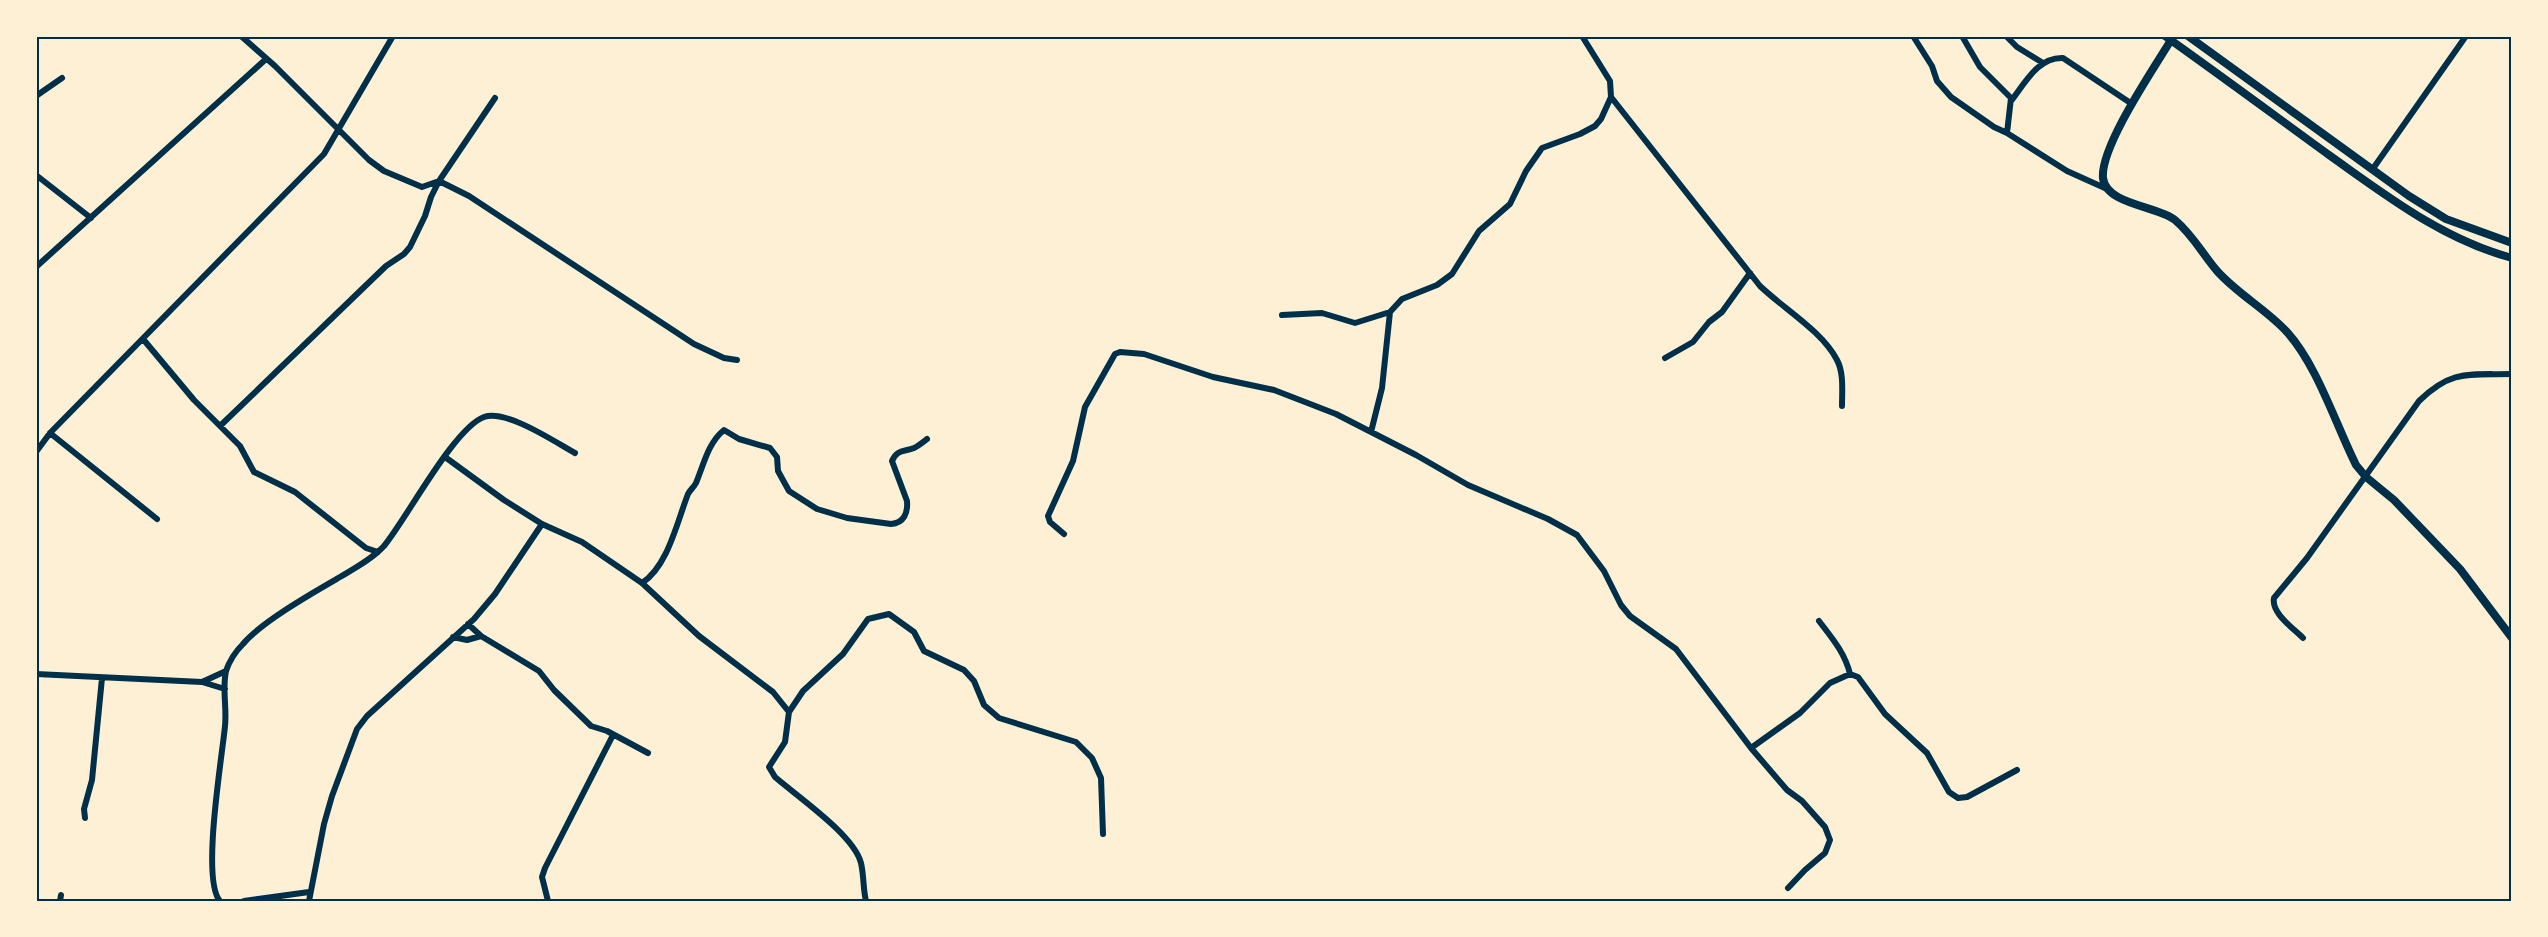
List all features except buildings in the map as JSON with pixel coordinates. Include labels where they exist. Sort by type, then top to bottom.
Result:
[{"type":"main road","points":[[2188,36],[2409,196],[2446,219],[2512,243]]},
{"type":"main road","points":[[2168,38],[2401,207],[2445,232],[2490,252],[2512,258]]},
{"type":"main road","points":[[2312,142],[2320,132]]},
{"type":"street","points":[[241,36],[369,160],[400,179],[422,187],[439,181],[488,206],[553,253],[694,344],[724,358],[737,360]]},
{"type":"street","points":[[36,452],[50,433],[324,154],[393,36]]},
{"type":"street","points":[[1282,315],[1322,313],[1355,323],[1390,312],[1402,299],[1437,285],[1452,274],[1479,231],[1510,204],[1526,171],[1542,148],[1595,126],[1601,119],[1611,98],[1610,81],[1582,36]]},
{"type":"street","points":[[1913,36],[1932,66],[1943,90],[1994,127],[2067,171],[2108,189],[2118,197],[2173,218],[2200,246],[2220,274],[2287,332],[2309,366],[2353,459],[2366,477],[2394,500],[2460,569],[2512,639]]},
{"type":"street","points":[[1962,36],[1980,67],[2009,95],[2011,101],[2007,133]]},
{"type":"street","points":[[2006,36],[2017,47],[2043,63]]},
{"type":"street","points":[[2372,170],[2466,36]]},
{"type":"street","points":[[2108,189],[2103,180],[2104,168],[2118,131],[2168,38]]},
{"type":"street","points":[[36,267],[266,58]]},
{"type":"street","points":[[2011,101],[2043,63],[2048,59],[2063,58],[2132,105]]},
{"type":"street","points":[[36,96],[62,78]]},
{"type":"street","points":[[220,426],[386,266],[404,254],[426,216],[431,197],[439,181],[495,98]]},
{"type":"street","points":[[1611,98],[1750,273],[1780,305],[1797,316],[1826,345],[1838,361],[1842,382],[1842,406]]},
{"type":"street","points":[[36,175],[91,218]]},
{"type":"street","points":[[1665,358],[1693,342],[1709,322],[1722,312],[1750,273]]},
{"type":"street","points":[[1371,432],[1382,388],[1390,312]]},
{"type":"street","points":[[143,339],[194,400],[240,446],[254,472],[296,492],[366,548],[378,552]]},
{"type":"street","points":[[1064,534],[1050,522],[1048,516],[1073,461],[1085,407],[1115,354],[1119,352],[1144,354],[1213,377],[1274,390],[1336,414],[1468,485],[1548,519],[1577,536],[1604,571],[1621,605],[1630,616],[1676,649],[1751,748],[1787,790],[1802,801],[1826,827],[1830,840],[1826,853],[1804,870],[1788,888]]},
{"type":"street","points":[[2303,638],[2276,611],[2273,604],[2274,598],[2307,558],[2366,477],[2400,425],[2429,391],[2452,376],[2512,374]]},
{"type":"street","points":[[220,901],[214,891],[212,834],[226,722],[226,671],[236,653],[255,633],[313,592],[378,552],[445,457],[474,422],[486,416],[502,418],[526,426],[575,453]]},
{"type":"street","points":[[642,583],[656,571],[706,455],[716,436],[724,430],[739,440],[770,448],[777,457],[778,471],[789,491],[817,509],[847,518],[891,524],[897,524],[902,520],[908,508],[892,461],[897,453],[913,448],[927,439]]},
{"type":"street","points":[[50,433],[157,519]]},
{"type":"street","points":[[445,457],[542,524],[582,542],[642,583],[699,636],[773,692],[789,712]]},
{"type":"street","points":[[309,901],[309,892],[329,805],[357,729],[367,716],[468,624],[495,594],[542,524]]},
{"type":"street","points":[[365,562],[366,548]]},
{"type":"street","points":[[866,901],[861,863],[853,846],[834,825],[775,777],[769,767],[785,742],[789,712],[803,691],[843,654],[868,618],[889,614],[914,633],[924,651],[964,670],[974,681],[984,705],[999,718],[1076,742],[1092,758],[1101,778],[1103,834]]},
{"type":"street","points":[[1820,621],[1848,663],[1850,674]]},
{"type":"street","points":[[468,624],[481,636],[539,671],[585,721],[648,753]]},
{"type":"street","points":[[453,637],[467,640],[481,636]]},
{"type":"street","points":[[202,682],[226,671]]},
{"type":"street","points":[[36,674],[202,682],[225,689]]},
{"type":"street","points":[[1751,748],[1800,713],[1830,683],[1850,674],[1858,677],[1885,714],[1927,753],[1950,792],[1958,798],[1967,797],[2017,770]]},
{"type":"street","points":[[85,818],[86,802],[92,780],[102,678]]},
{"type":"street","points":[[548,901],[542,878],[545,868],[613,735]]},
{"type":"street","points":[[244,901],[309,892]]}]
